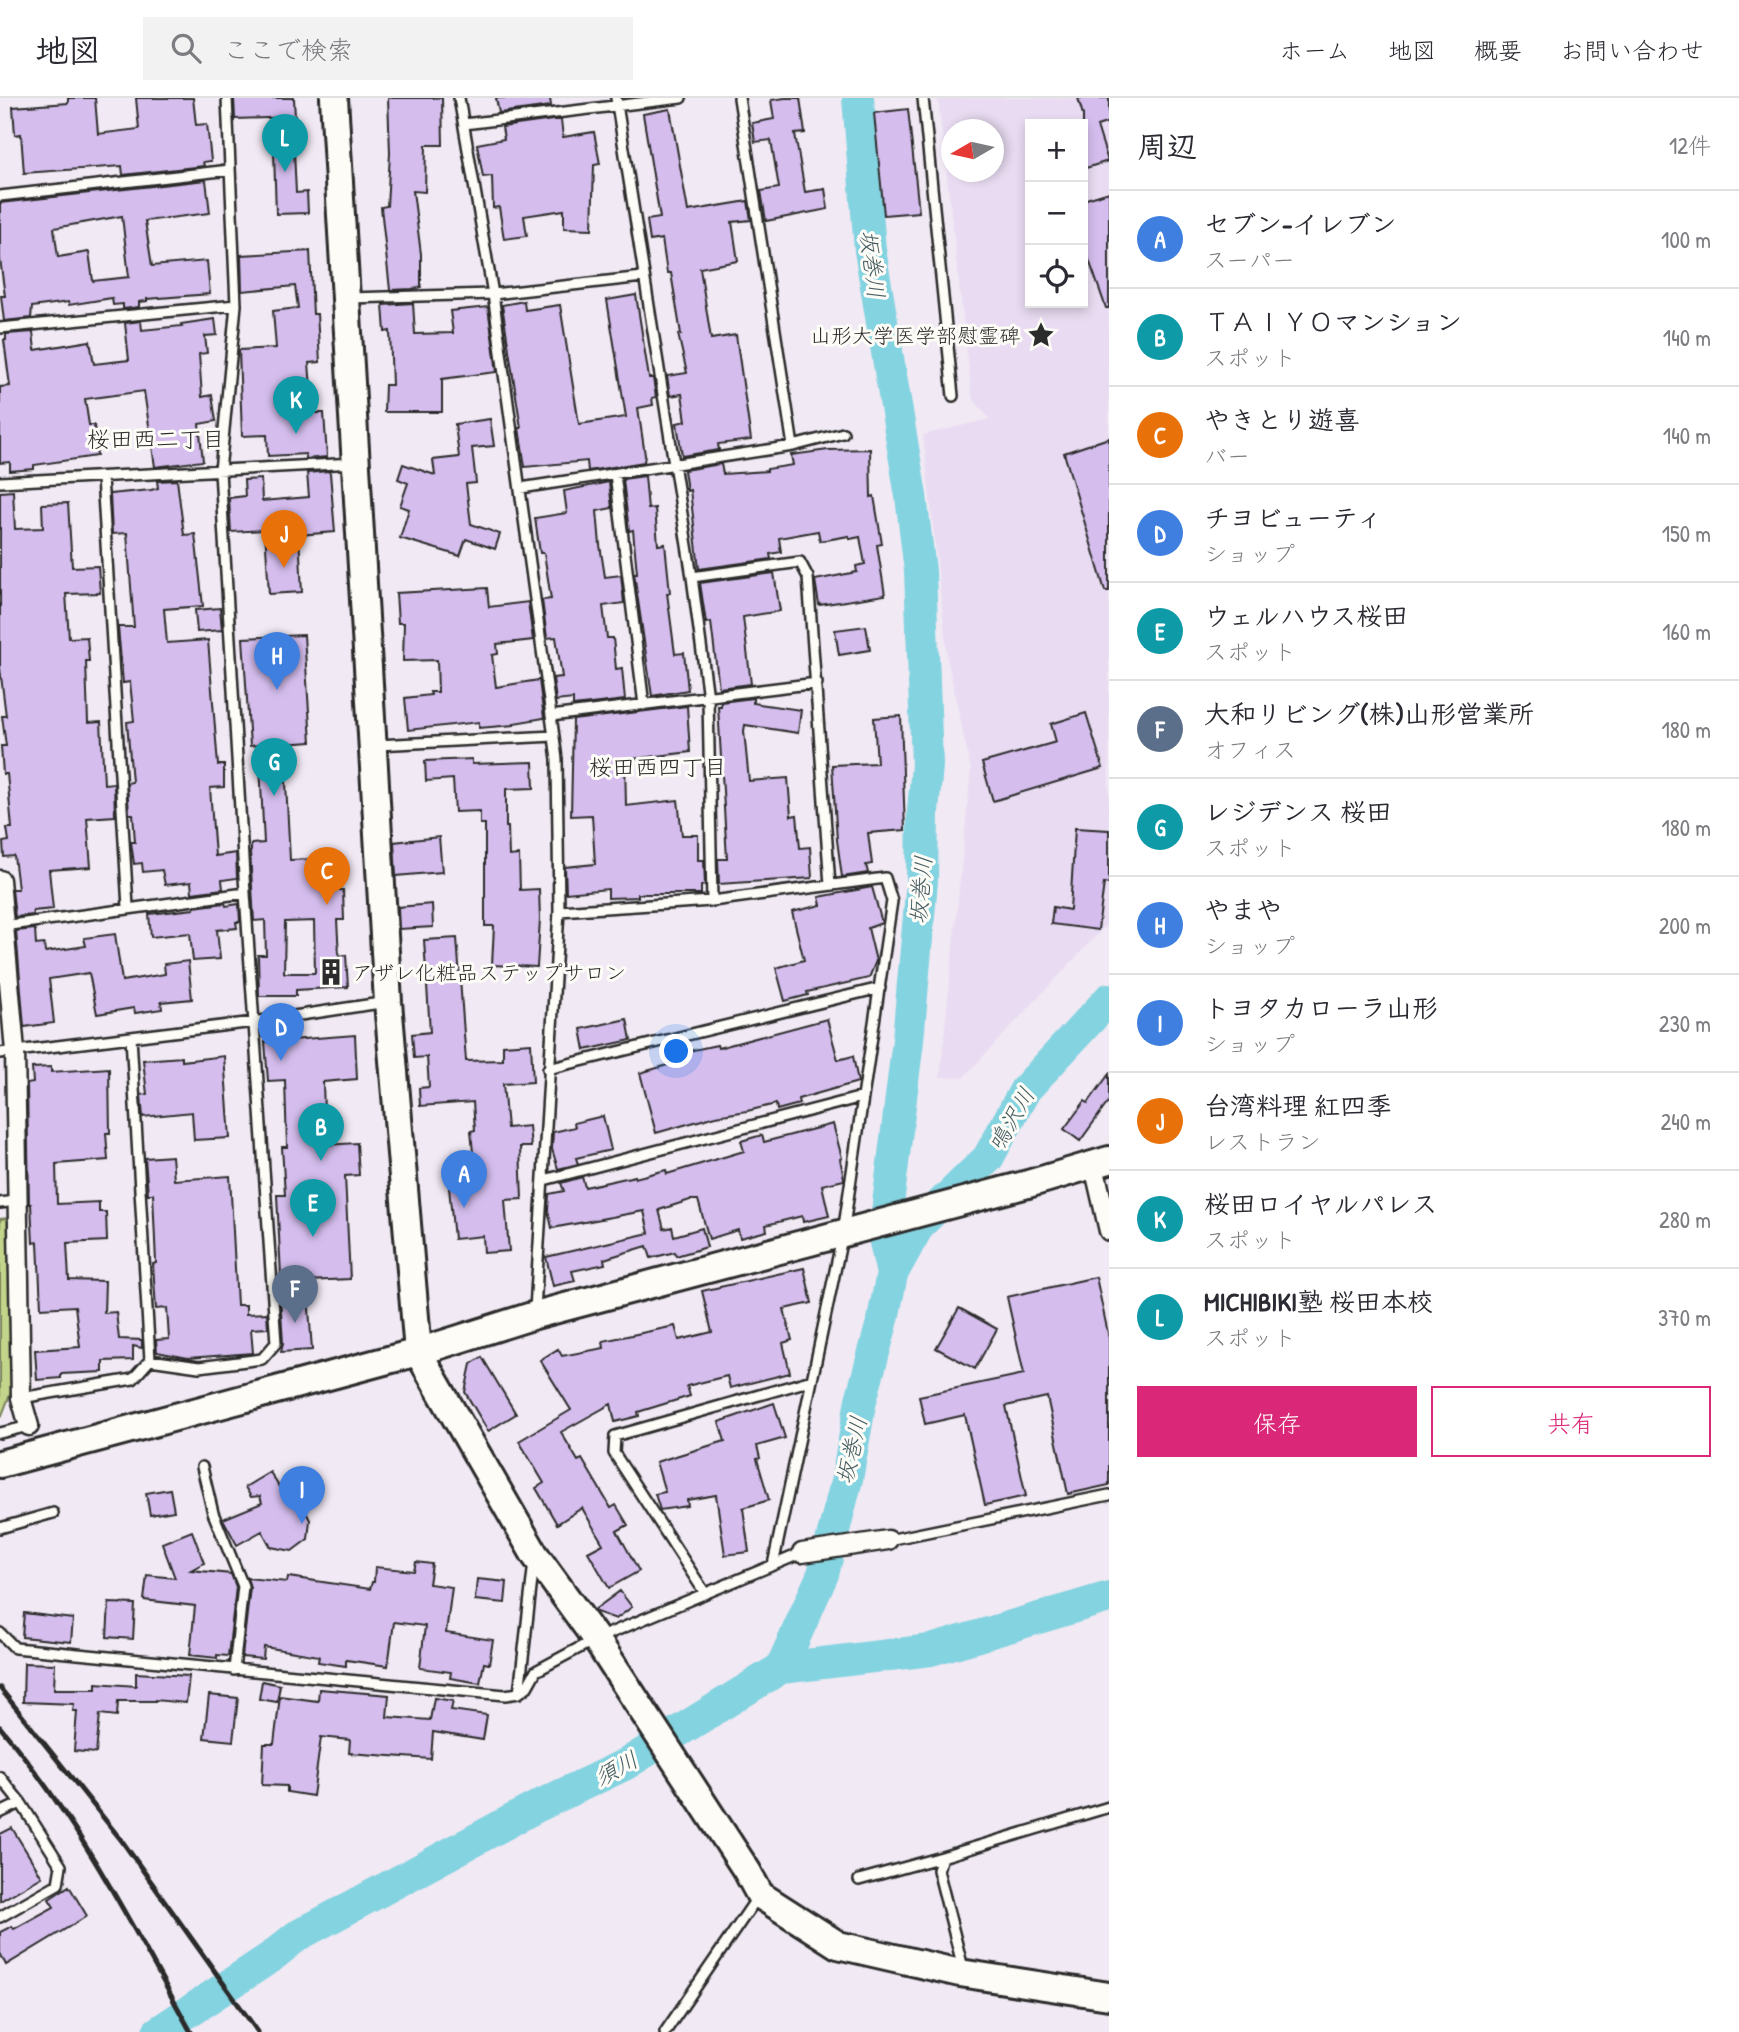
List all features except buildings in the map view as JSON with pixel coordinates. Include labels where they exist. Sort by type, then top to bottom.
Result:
[{"type":"street","points":[[334,98],[388,1002],[418,1352],[535,1555],[602,1649],[760,1895],[838,1945],[965,1973],[1109,1996]]},
{"type":"street","points":[[0,880],[8,1052],[8,1202],[21,1398],[29,1426]]},
{"type":"street","points":[[0,1464],[418,1352],[535,1315],[1102,1163],[1109,1231]]},
{"type":"street","points":[[802,1553],[888,1540]]},
{"type":"lane","points":[[150,1360],[200,1367],[262,1359],[276,1343],[220,471],[236,305],[227,98]]},
{"type":"lane","points":[[458,98],[493,294],[557,759],[559,911],[535,1315]]},
{"type":"lane","points":[[464,124],[616,103],[681,98]]},
{"type":"lane","points":[[739,98],[793,446]]},
{"type":"lane","points":[[923,98],[953,396]]},
{"type":"lane","points":[[616,103],[692,577],[708,698],[712,901]]},
{"type":"lane","points":[[0,196],[230,170]]},
{"type":"lane","points":[[347,298],[493,294],[643,277]]},
{"type":"lane","points":[[0,328],[236,305]]},
{"type":"lane","points":[[521,488],[793,446],[843,433]]},
{"type":"lane","points":[[0,481],[357,463]]},
{"type":"lane","points":[[615,474],[644,705]]},
{"type":"lane","points":[[103,477],[128,907]]},
{"type":"lane","points":[[692,577],[800,562],[808,576],[830,885]]},
{"type":"lane","points":[[551,716],[817,683]]},
{"type":"lane","points":[[372,745],[554,736]]},
{"type":"lane","points":[[559,911],[712,901],[885,878],[892,901],[862,1097],[853,1231],[812,1380],[773,1565]]},
{"type":"lane","points":[[4,926],[245,892]]},
{"type":"lane","points":[[548,1069],[880,988]]},
{"type":"lane","points":[[8,1052],[254,1022],[388,1002]]},
{"type":"lane","points":[[21,1398],[133,1379],[150,1360],[131,1037]]},
{"type":"lane","points":[[544,1180],[862,1097]]},
{"type":"lane","points":[[705,1593],[614,1454],[615,1436],[812,1380]]},
{"type":"lane","points":[[0,1433],[29,1426]]},
{"type":"lane","points":[[202,1467],[213,1513],[243,1586],[234,1670]]},
{"type":"lane","points":[[888,1540],[1109,1495]]},
{"type":"lane","points":[[0,1528],[53,1513]]},
{"type":"lane","points":[[0,1633],[15,1648],[505,1695],[519,1693],[527,1687],[536,1671],[602,1649],[705,1593],[802,1553]]},
{"type":"lane","points":[[519,1693],[535,1555]]},
{"type":"lane","points":[[0,1777],[21,1803],[61,1866],[58,1884],[0,1917]]},
{"type":"lane","points":[[0,1814],[21,1803]]},
{"type":"lane","points":[[859,1880],[1109,1807]]},
{"type":"lane","points":[[942,1857],[937,1870],[965,1973]]},
{"type":"lane","points":[[664,2032],[760,1895]]},
{"type":"shaded area","points":[[938,98],[1109,98],[1109,922],[963,1078],[940,1077],[971,770],[948,662],[923,435],[989,419],[972,397],[948,182],[1004,182],[1004,119],[941,119],[941,124]]},
{"type":"green space","points":[[9,1218],[13,1387],[0,1416],[0,1219]]},
{"type":"waterway","name":"坂巻川","points":[[781,1668],[823,1574],[892,1274],[884,1237],[908,1040],[922,881],[927,765],[920,571],[911,496],[870,250],[858,98]]},
{"type":"waterway","name":"鳴沢川","points":[[892,1274],[919,1225],[988,1158],[1025,1090],[1109,999]]},
{"type":"waterway","name":"須川","points":[[158,2032],[271,1957],[297,1936],[538,1806],[626,1764],[781,1668],[931,1650],[1109,1597]]},
{"type":"railway","points":[[0,1688],[122,1841],[258,2032]]},
{"type":"railway","points":[[0,1727],[55,1799],[79,1836],[126,1914],[191,2032]]},
{"type":"place","name":"MICHIBIKI塾 桜田本校","points":[[285,172]]},
{"type":"place","name":"山形大学医学部慰霊碑","points":[[1041,335]]},
{"type":"place","name":"桜田ロイヤルパレス","points":[[296,434]]},
{"type":"place","name":"台湾料理 紅四季","points":[[284,568]]},
{"type":"place","name":"やまや","points":[[277,690]]},
{"type":"place","name":"レジデンス 桜田","points":[[274,796]]},
{"type":"place","name":"やきとり遊喜","points":[[327,905]]},
{"type":"place","name":"アザレ化粧品ステップサロン","points":[[331,972]]},
{"type":"place","name":"チヨビューティ","points":[[281,1061]]},
{"type":"place","name":"ＴＡＩＹＯマンション","points":[[321,1161]]},
{"type":"place","name":"セブン-イレブン","points":[[464,1208]]},
{"type":"place","name":"ウェルハウス桜田","points":[[313,1237]]},
{"type":"place","name":"大和リビング(株)山形営業所","points":[[295,1323]]},
{"type":"place","name":"トヨタカローラ山形","points":[[302,1524]]},
{"type":"district","name":"桜田西二丁目","points":[[156,438]]},
{"type":"district","name":"桜田西四丁目","points":[[658,766]]}]
